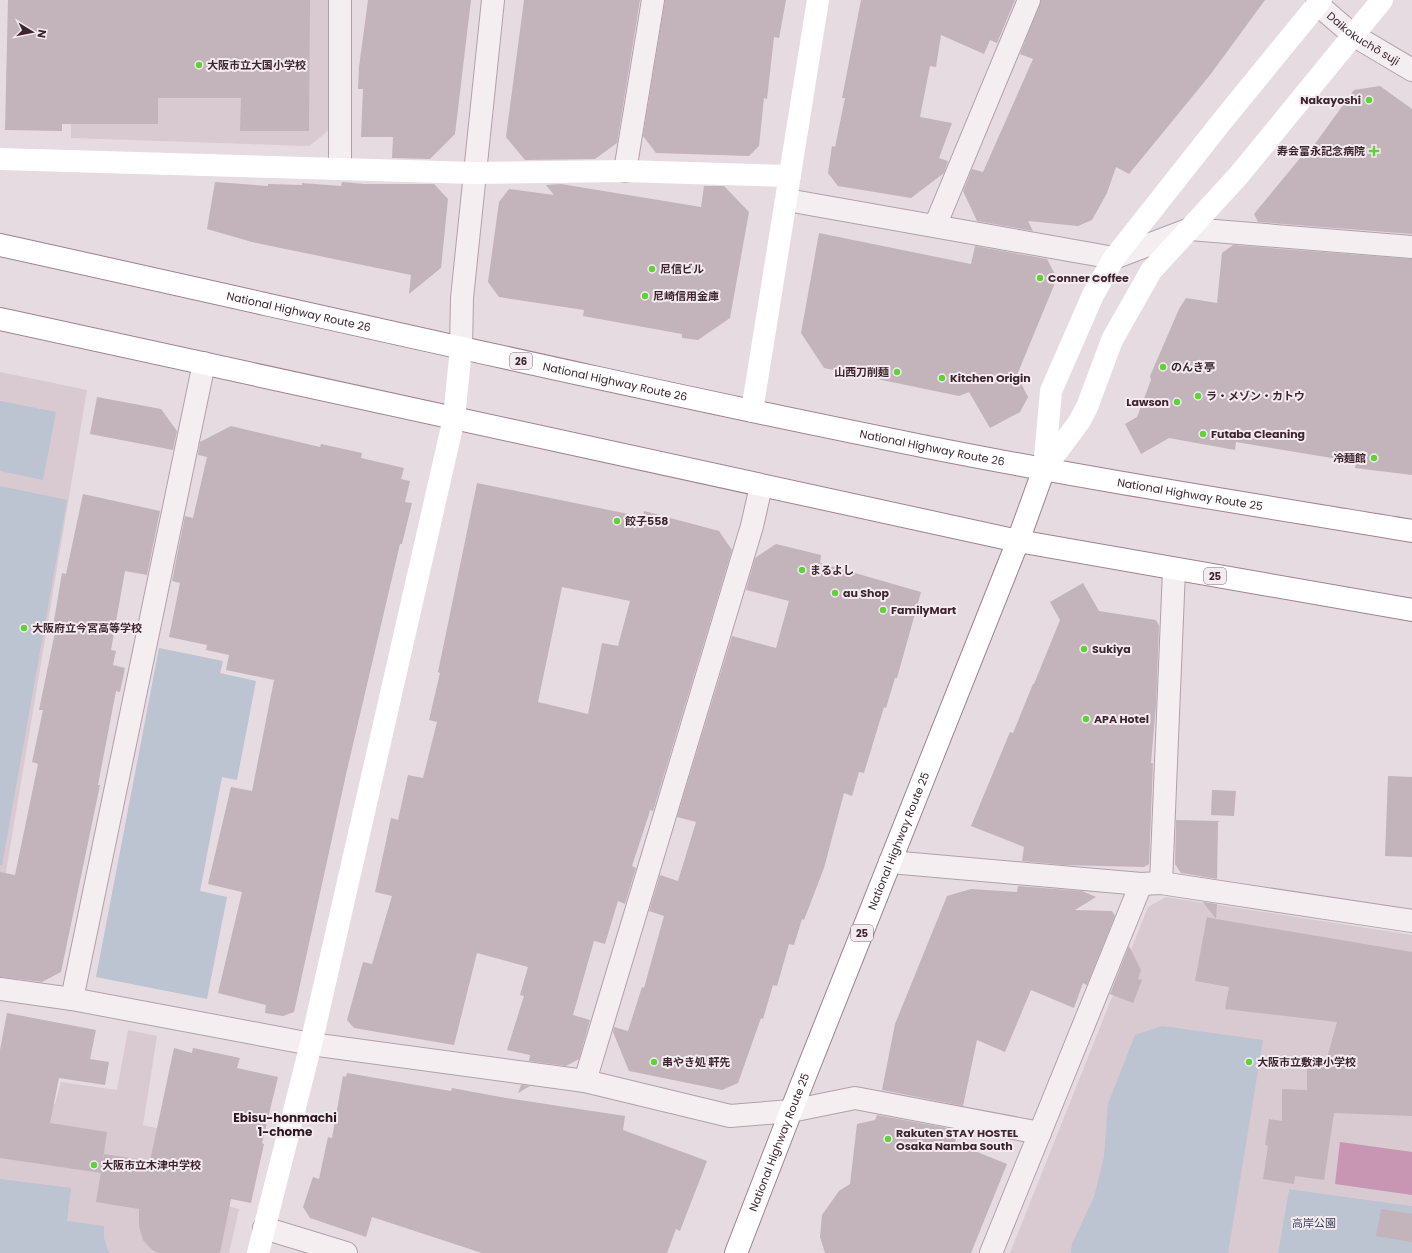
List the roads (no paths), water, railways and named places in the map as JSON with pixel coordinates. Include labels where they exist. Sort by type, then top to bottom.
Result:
[{"type":"main road","points":[[752,411],[818,0]]},
{"type":"main road","points":[[1044,469],[1079,422],[1087,407],[1112,340],[1151,271],[1239,175],[1382,0]]},
{"type":"main road","points":[[1044,469],[1051,391],[1093,295],[1114,258],[1319,2]]},
{"type":"main road","points":[[0,159],[475,173],[625,171],[790,176]]},
{"type":"main road","name":"National Highway Route 26","points":[[0,245],[461,348],[752,411],[1044,469]]},
{"type":"main road","points":[[0,319],[1018,541]]},
{"type":"main road","points":[[258,1253],[312,1044],[454,418],[461,348]]},
{"type":"main road","name":"National Highway Route 25","points":[[736,1253],[1018,541],[1044,469],[1412,531]]},
{"type":"main road","name":"25","points":[[1018,541],[1174,570],[1412,610]]},
{"type":"street","points":[[340,0],[340,168]]},
{"type":"street","points":[[461,348],[462,298],[493,0]]},
{"type":"street","points":[[625,171],[653,0]]},
{"type":"street","points":[[935,226],[1030,0]]},
{"type":"street","name":"Daikokuchō suji","points":[[1319,2],[1353,35],[1412,70]]},
{"type":"street","points":[[786,200],[1114,258],[1190,229],[1412,247]]},
{"type":"street","points":[[72,999],[204,363]]},
{"type":"street","points":[[585,1081],[752,526],[761,486]]},
{"type":"street","points":[[991,1253],[1040,1133],[1151,884],[1174,570]]},
{"type":"street","points":[[890,862],[1151,884],[1412,922]]},
{"type":"street","points":[[0,989],[72,999],[312,1044],[585,1081],[730,1116],[791,1111],[855,1098],[1040,1133]]},
{"type":"street","points":[[264,1228],[346,1253]]},
{"type":"place","name":"大阪市立大国小学校","points":[[199,65]]},
{"type":"place","name":"Nakayoshi","points":[[1369,100]]},
{"type":"place","name":"寿会富永記念病院","points":[[1374,151]]},
{"type":"place","name":"尼信ビル","points":[[652,269]]},
{"type":"place","name":"Conner Coffee","points":[[1040,278]]},
{"type":"place","name":"尼崎信用金庫","points":[[645,296]]},
{"type":"place","name":"のんき亭","points":[[1163,367]]},
{"type":"place","name":"山西刀削麺","points":[[897,372]]},
{"type":"place","name":"Kitchen Origin","points":[[942,378]]},
{"type":"place","name":"ラ・メゾン・カトウ","points":[[1198,396]]},
{"type":"place","name":"Lawson","points":[[1177,402]]},
{"type":"place","name":"Futaba Cleaning","points":[[1203,434]]},
{"type":"place","name":"冷麺館","points":[[1374,458]]},
{"type":"place","name":"餃子558","points":[[617,521]]},
{"type":"place","name":"まるよし","points":[[802,570]]},
{"type":"place","name":"au Shop","points":[[835,593]]},
{"type":"place","name":"FamilyMart","points":[[883,610]]},
{"type":"place","name":"大阪府立今宮高等学校","points":[[24,628]]},
{"type":"place","name":"Sukiya","points":[[1084,649]]},
{"type":"place","name":"APA Hotel","points":[[1086,719]]},
{"type":"place","name":"串やき処 軒先","points":[[654,1062]]},
{"type":"place","name":"大阪市立敷津小学校","points":[[1249,1062]]},
{"type":"place","name":"Rakuten STAY HOSTEL Osaka Namba South","points":[[888,1139]]},
{"type":"place","name":"大阪市立木津中学校","points":[[94,1165]]},
{"type":"district","name":"Ebisu-honmachi 1-chome","points":[[285,1124]]},
{"type":"park label","name":"高岸公園","points":[[1314,1223]]}]
